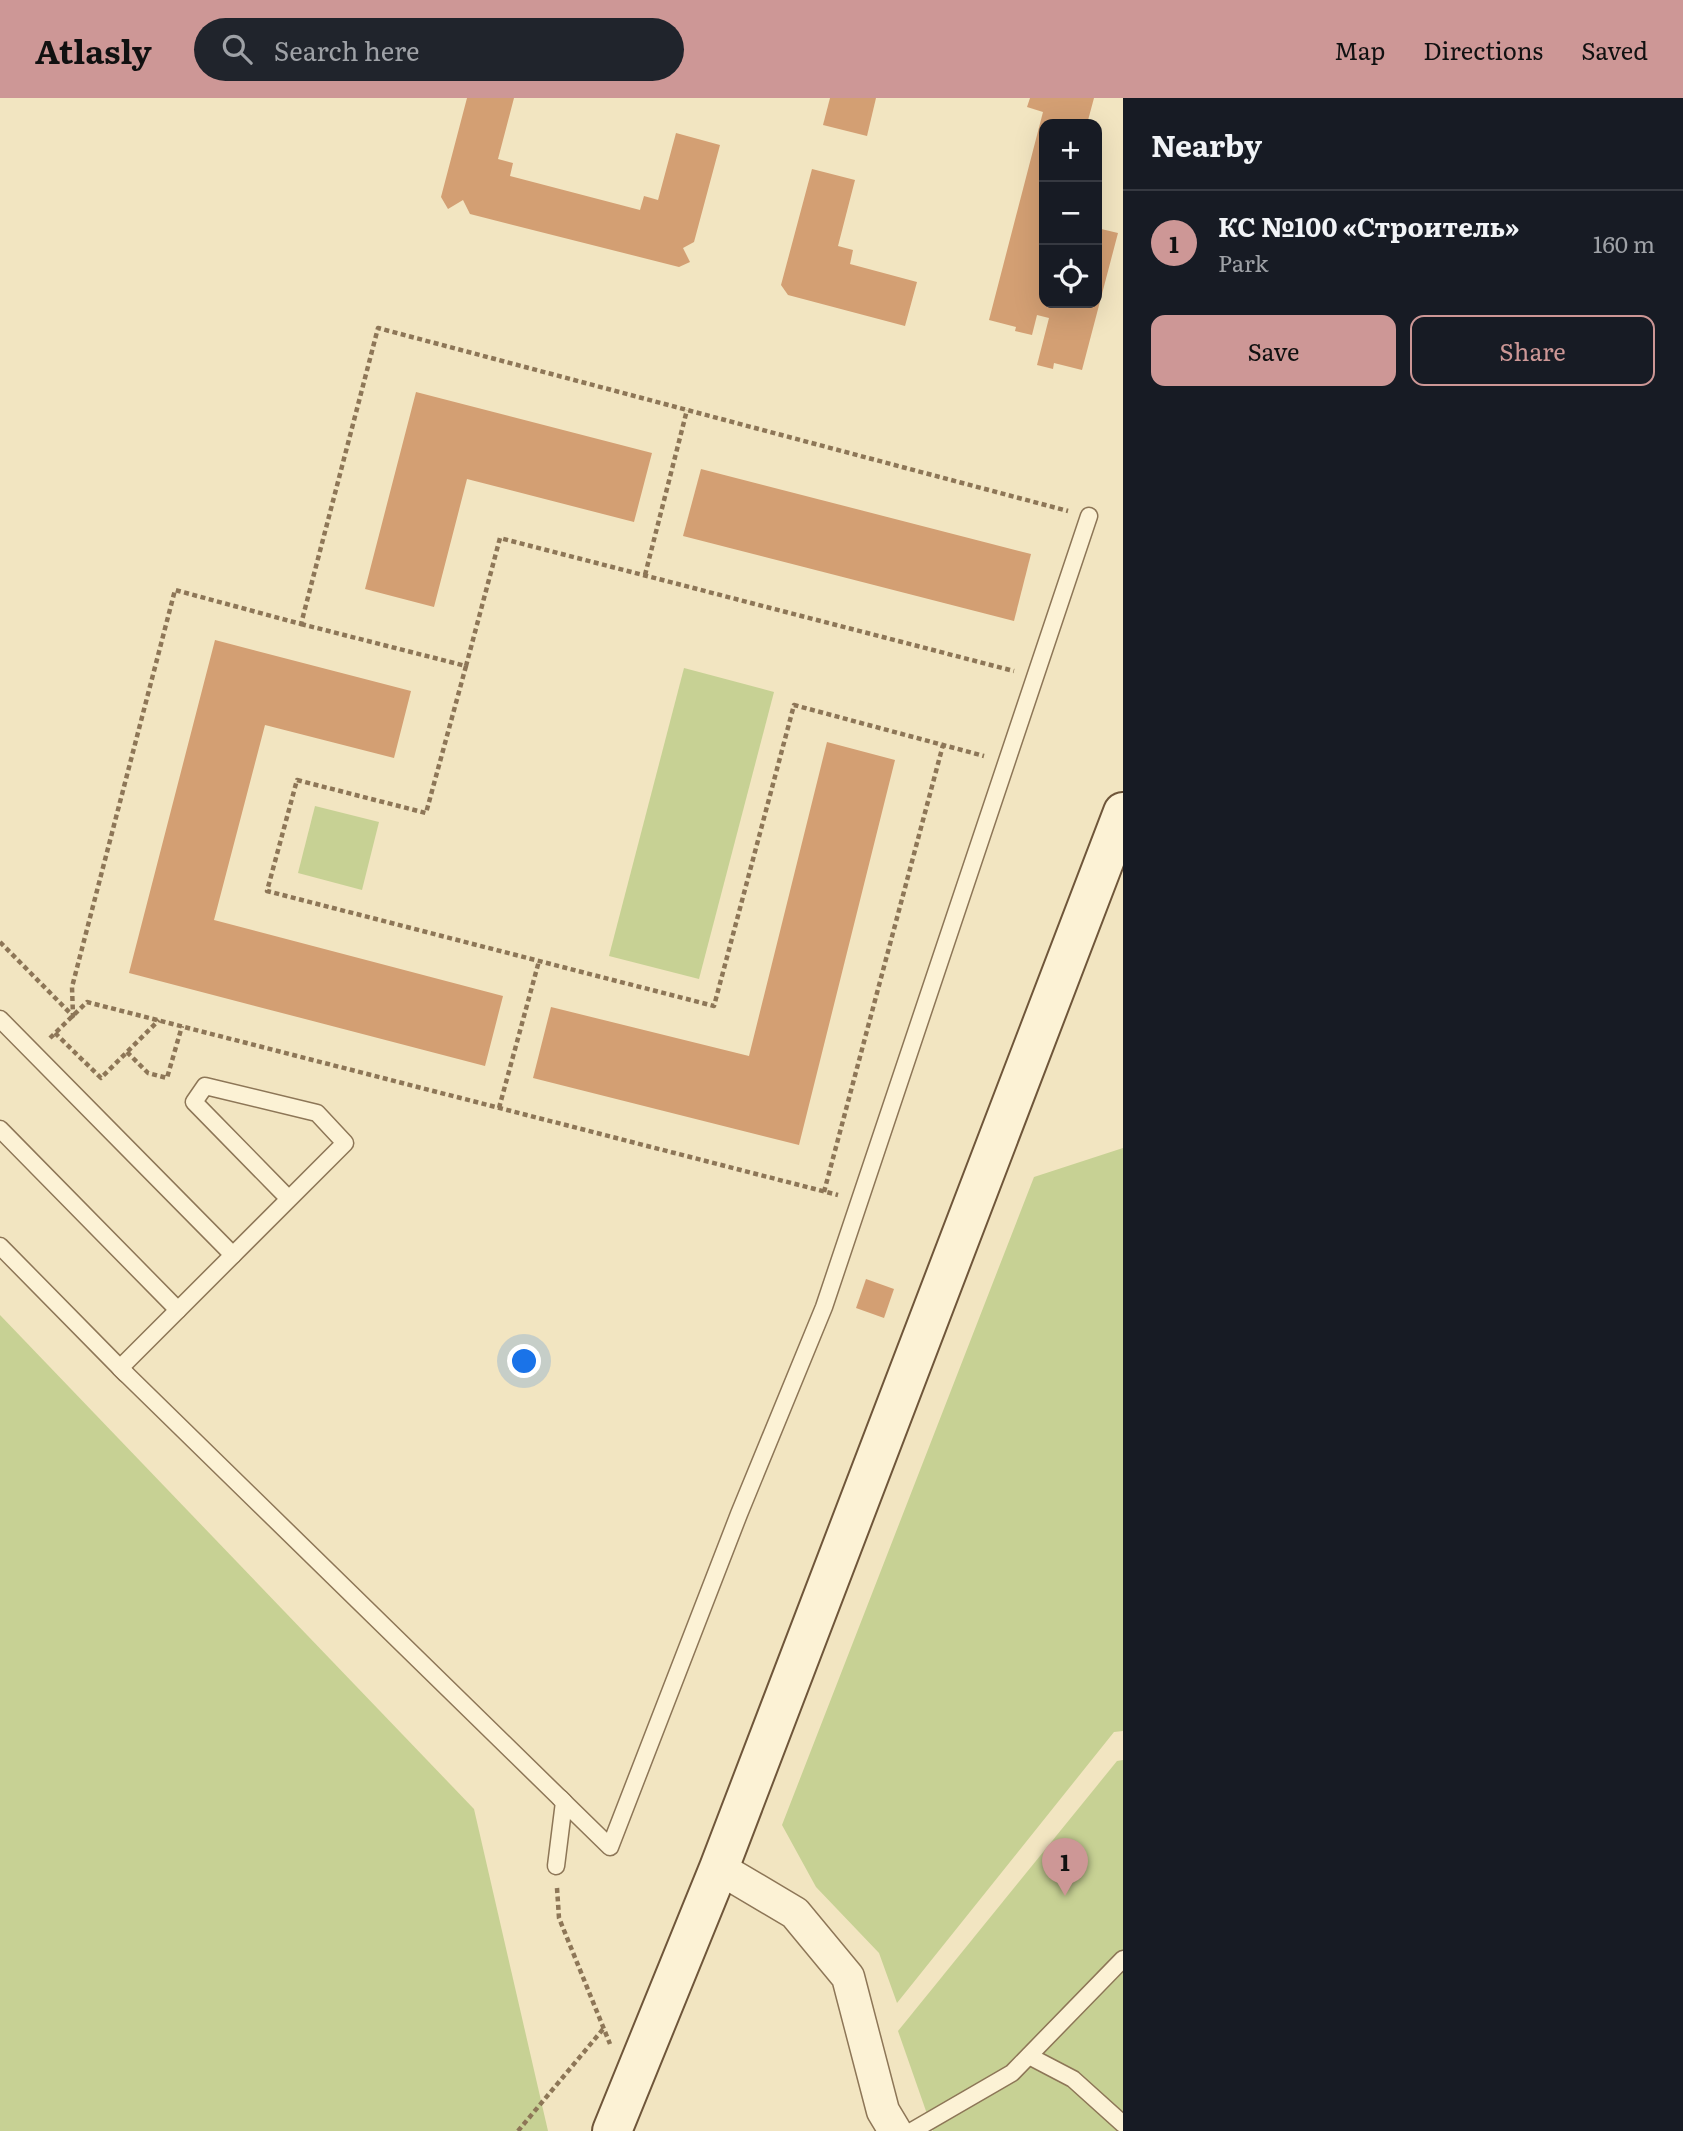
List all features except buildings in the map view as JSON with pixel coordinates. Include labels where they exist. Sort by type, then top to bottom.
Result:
[{"type":"main road","points":[[612,2131],[719,1868],[1123,812]]},
{"type":"street","points":[[719,1868],[795,1913],[848,1977],[883,2111],[895,2131]]},
{"type":"lane","points":[[0,1246],[125,1373],[610,1847],[739,1514],[824,1307],[1089,516]]},
{"type":"lane","points":[[0,1018],[233,1255]]},
{"type":"lane","points":[[125,1373],[178,1310],[289,1199],[345,1143],[317,1113],[205,1086],[194,1102],[289,1199]]},
{"type":"lane","points":[[0,1129],[178,1310]]},
{"type":"lane","points":[[556,1866],[564,1802]]},
{"type":"lane","points":[[912,2131],[1012,2073],[1123,1959]]},
{"type":"lane","points":[[1029,2056],[1073,2079],[1123,2124]]},
{"type":"path","points":[[301,624],[378,328],[1089,516]]},
{"type":"path","points":[[645,575],[687,410]]},
{"type":"path","points":[[1006,762],[794,705],[714,1006],[267,891],[298,780],[426,813],[500,538],[1035,676]]},
{"type":"path","points":[[73,1016],[72,987],[175,590],[466,666]]},
{"type":"path","points":[[824,1192],[943,745]]},
{"type":"path","points":[[0,942],[73,1016]]},
{"type":"path","points":[[499,1108],[539,961]]},
{"type":"path","points":[[34,1054],[87,1002],[859,1201]]},
{"type":"path","points":[[55,1033],[101,1078],[159,1020]]},
{"type":"path","points":[[127,1052],[148,1073],[167,1079],[182,1026]]},
{"type":"path","points":[[556,1866],[559,1918],[630,2091]]},
{"type":"path","points":[[518,2131],[604,2028]]},
{"type":"green space","points":[[684,668],[774,692],[699,979],[609,956]]},
{"type":"green space","points":[[315,806],[379,822],[362,890],[298,873]]},
{"type":"green space","points":[[1123,1148],[1123,1731],[1114,1732],[897,2003],[879,1953],[816,1887],[782,1825],[1034,1177]]},
{"type":"green space","points":[[0,1315],[474,1809],[548,2131],[0,2131]]},
{"type":"green space","points":[[1123,1760],[1123,2131],[933,2131],[898,2031],[1117,1761]]},
{"type":"place","name":"КС №100 «Строитель»","points":[[1065,1896]]}]
